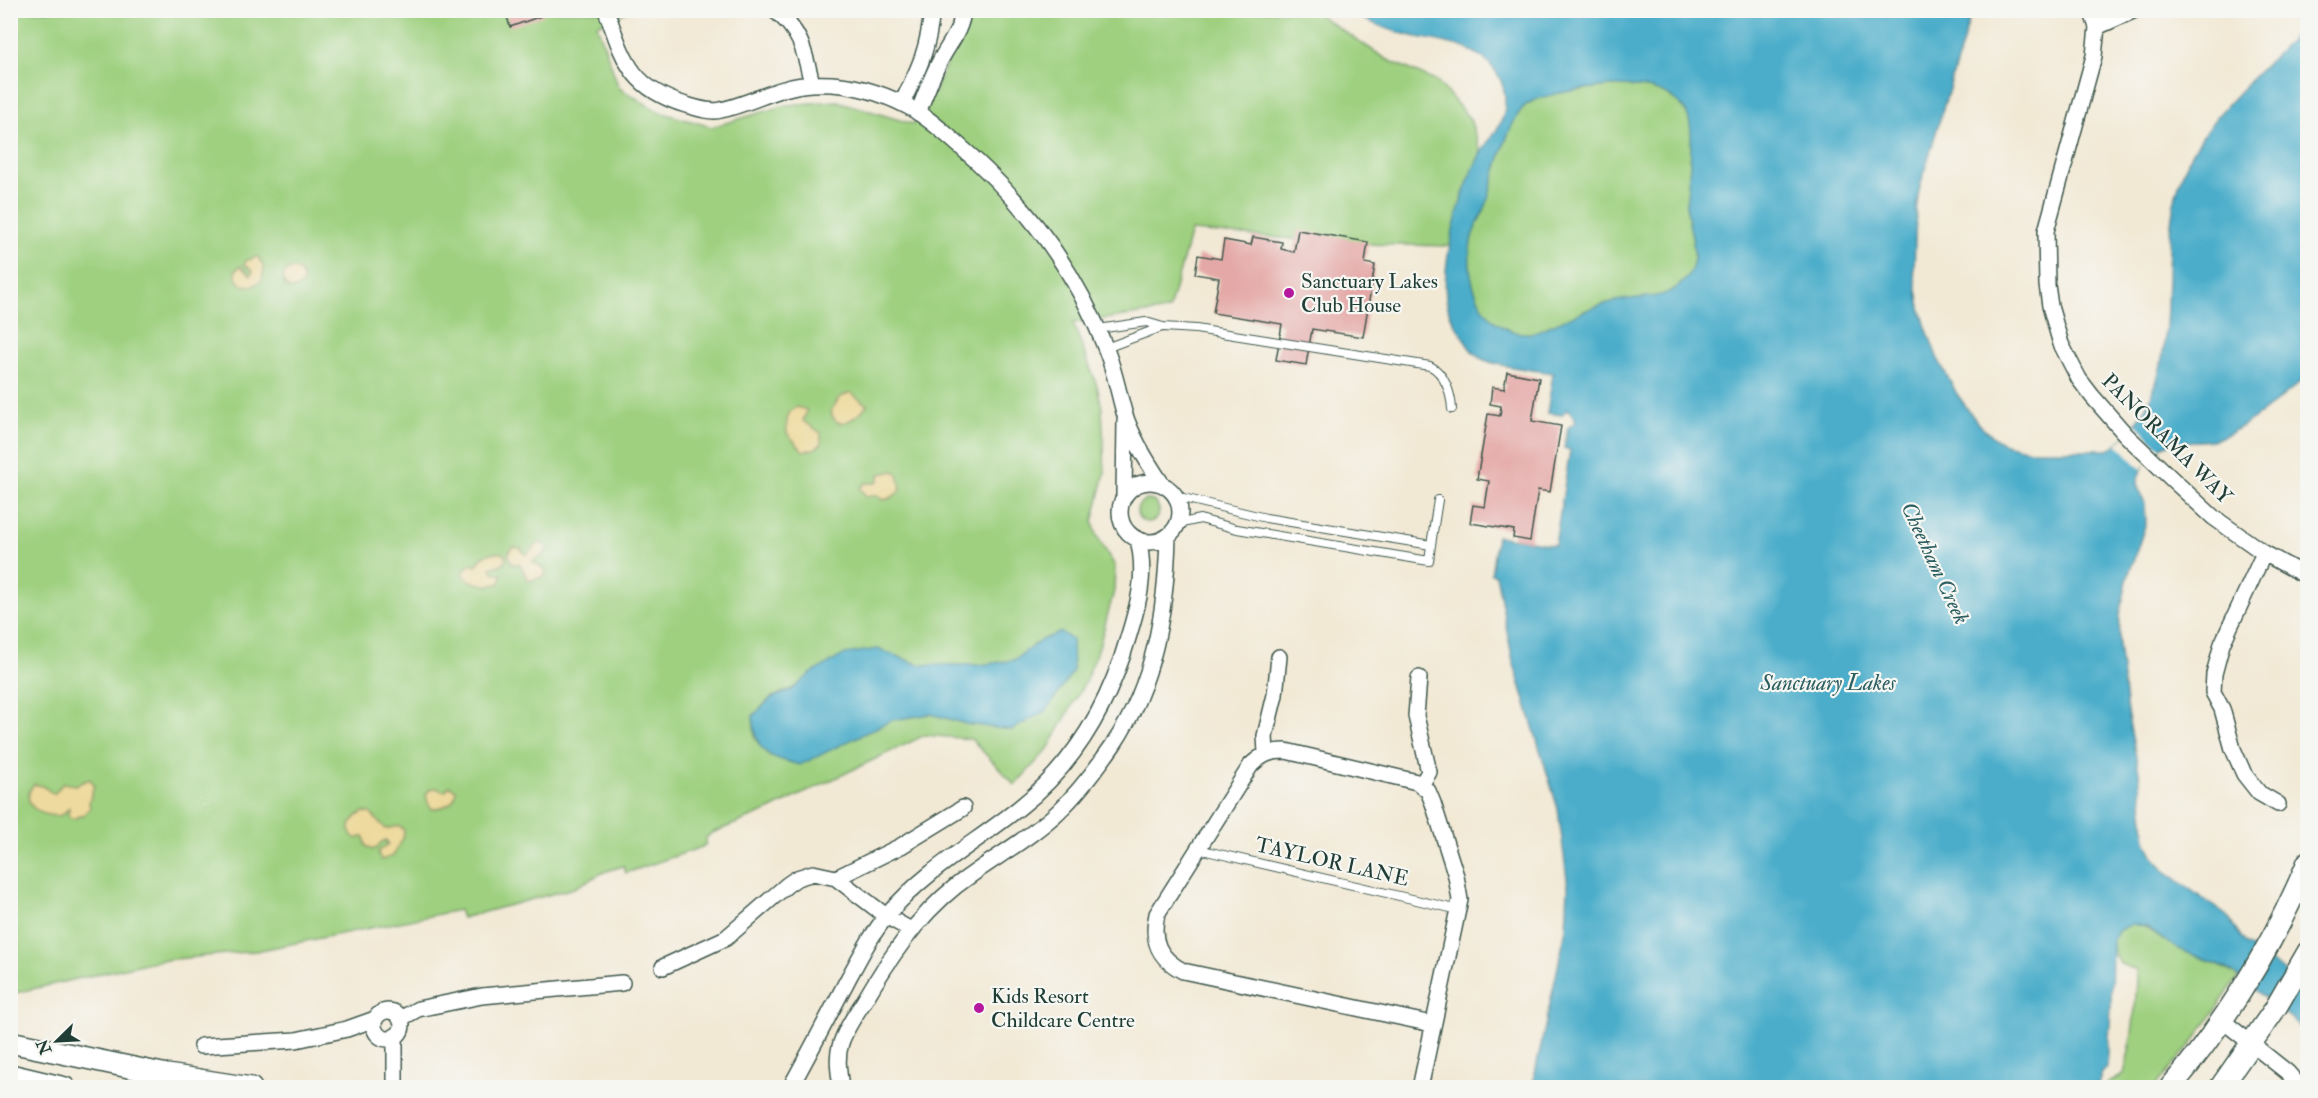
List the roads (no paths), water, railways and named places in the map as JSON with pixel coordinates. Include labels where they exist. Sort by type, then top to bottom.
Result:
[{"type":"street","points":[[606,10],[623,60],[634,76],[653,91],[678,102],[718,111],[771,91],[812,84],[863,87],[910,108],[975,159],[1030,217],[1066,268],[1098,329],[1106,348],[1125,414],[1138,444],[1162,484],[1175,496],[1179,505],[1178,524],[1168,537],[1158,541],[1148,543],[1130,535],[1123,526],[1120,516],[1124,496],[1125,414]]},
{"type":"street","points":[[774,10],[784,18],[802,42],[812,84]]},
{"type":"street","points":[[910,108],[929,40],[932,10]]},
{"type":"street","points":[[910,108],[952,43],[963,10]]},
{"type":"street","name":"PANORAMA WAY","points":[[2091,10],[2097,27],[2094,56],[2046,231],[2047,285],[2056,329],[2071,363],[2092,396],[2126,435],[2213,517],[2264,553],[2307,577]]},
{"type":"street","points":[[2097,27],[2135,10]]},
{"type":"street","points":[[1124,496],[1129,489],[1145,482],[1162,484]]},
{"type":"street","points":[[841,1088],[839,1053],[848,1027],[911,930],[923,915],[957,885],[1029,837],[1059,811],[1085,782],[1114,743],[1141,692],[1155,648],[1163,612],[1168,537]]},
{"type":"street","points":[[790,1088],[864,950],[886,916],[923,878],[1038,793],[1065,763],[1090,727],[1111,689],[1137,609],[1143,564],[1138,540]]},
{"type":"street","points":[[2264,553],[2222,644],[2214,674],[2213,692],[2222,709],[2233,749],[2244,774],[2259,793],[2278,804]]},
{"type":"street","points":[[1266,753],[1265,736],[1275,695],[1279,657]]},
{"type":"street","points":[[1419,678],[1416,716],[1429,772],[1421,785]]},
{"type":"street","points":[[1420,1088],[1432,1024],[1461,900],[1456,876],[1428,791],[1421,785],[1286,751],[1266,753],[1251,765],[1156,914],[1153,930],[1159,951],[1169,964],[1183,970],[1432,1024]]},
{"type":"street","points":[[1065,763],[1085,782]]},
{"type":"street","points":[[836,878],[901,846],[963,808]]},
{"type":"street","points":[[2170,1088],[2223,1021],[2246,986],[2265,953],[2307,862]]},
{"type":"street","points":[[663,967],[726,938],[797,878],[813,873],[836,878],[886,916],[911,930]]},
{"type":"street","points":[[2220,1088],[2253,1044],[2295,977],[2307,952]]},
{"type":"street","points":[[400,1019],[418,1009],[482,996],[622,983]]},
{"type":"street","points":[[201,1046],[296,1040],[347,1029],[382,1031],[400,1030],[400,1019],[395,1013],[387,1011],[380,1013],[382,1031],[394,1060],[395,1088]]},
{"type":"street","points":[[2223,1021],[2287,1072],[2301,1088]]},
{"type":"street","points":[[10,1042],[167,1075],[251,1088]]},
{"type":"street","points":[[10,1075],[65,1088]]},
{"type":"lane","points":[[1098,329],[1146,322],[1163,327],[1196,329],[1430,366],[1436,369],[1449,389],[1452,409]]},
{"type":"lane","points":[[1106,348],[1163,327]]},
{"type":"lane","points":[[1175,496],[1266,518],[1431,545]]},
{"type":"lane","points":[[1178,524],[1200,519],[1237,529],[1429,561],[1438,500]]},
{"type":"lane","name":"TAYLOR LANE","points":[[1198,849],[1459,910]]},
{"type":"water","name":"Sanctuary Lakes","points":[[1350,11],[1972,11],[1919,190],[1914,272],[1926,327],[1937,357],[1957,394],[1979,425],[1997,440],[2029,450],[2108,450],[2125,436],[2145,410],[2157,381],[2164,349],[2172,215],[2179,184],[2189,160],[2217,116],[2307,21],[2307,376],[2263,411],[2227,435],[2204,441],[2171,443],[2151,457],[2143,468],[2137,485],[2145,503],[2146,523],[2127,580],[2120,615],[2119,644],[2127,712],[2139,772],[2146,841],[2154,857],[2165,871],[2227,916],[2246,944],[2307,988],[2307,1044],[2297,1023],[2228,969],[2176,948],[2147,927],[2132,924],[2119,930],[2112,941],[2107,1068],[2102,1073],[2097,1087],[1532,1087],[1566,929],[1568,887],[1558,809],[1513,661],[1496,575],[1491,574],[1497,536],[1555,545],[1570,450],[1564,448],[1568,428],[1577,421],[1568,409],[1561,415],[1547,413],[1553,373],[1517,368],[1478,357],[1468,345],[1449,311],[1446,294],[1448,253],[1466,187],[1484,148],[1500,124],[1504,113],[1504,91],[1501,80],[1487,61],[1465,48],[1397,32]],"holes":[[[1611,86],[1640,87],[1659,91],[1676,100],[1688,116],[1691,128],[1691,156],[1687,210],[1694,253],[1690,272],[1682,283],[1661,295],[1610,302],[1532,333],[1515,332],[1501,326],[1490,317],[1481,304],[1471,274],[1470,258],[1472,236],[1486,205],[1508,134],[1520,111],[1535,100],[1556,94]]]},
{"type":"water","points":[[1061,632],[1072,640],[1073,671],[1047,710],[1012,730],[966,724],[931,714],[892,720],[800,765],[771,756],[760,746],[754,729],[753,716],[771,698],[792,690],[810,674],[845,654],[878,649],[920,665],[980,665],[1014,660],[1041,640]]},
{"type":"place","name":"Sanctuary Lakes Club House","points":[[1289,293]]},
{"type":"place","name":"Kids Resort Childcare Centre","points":[[979,1008]]},
{"type":"water label","name":"Cheetham Creek","points":[[1935,563]]}]
